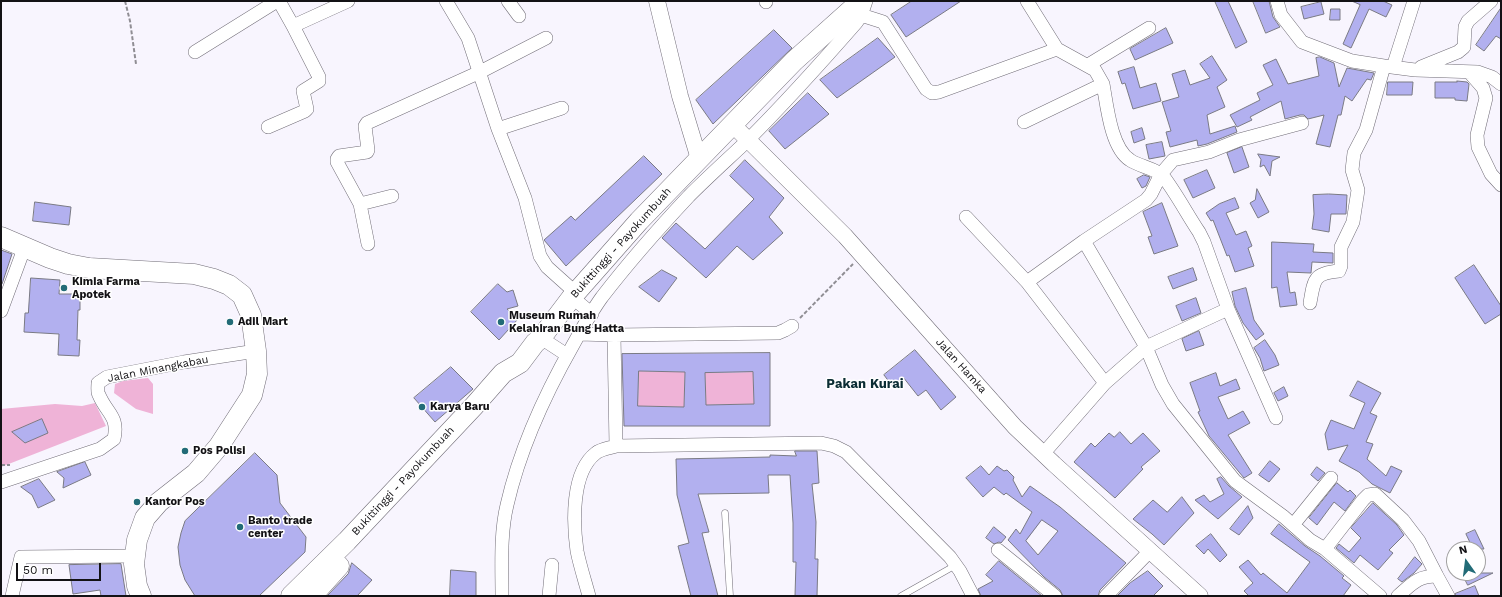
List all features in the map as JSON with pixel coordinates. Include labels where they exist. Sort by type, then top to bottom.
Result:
[{"type":"main road","name":"Bukittinggi - Payokumbuah","points":[[291,596],[358,529],[474,406],[503,373],[520,363],[574,295],[639,221],[732,124],[794,61],[860,4]]},
{"type":"main road","points":[[1,237],[68,264],[89,268],[194,274],[229,286],[242,295],[251,315],[256,352],[257,374],[252,395],[219,446],[196,473],[160,502],[145,518],[137,540],[134,564],[137,586],[141,596]]},
{"type":"main road","points":[[312,596],[509,381],[520,363]]},
{"type":"street","points":[[194,52],[278,1],[293,26],[319,77],[319,81],[303,91],[307,105],[305,111],[268,127]]},
{"type":"street","points":[[293,26],[348,1]]},
{"type":"street","points":[[446,1],[465,32],[480,72],[498,129],[525,198],[540,256],[547,267],[592,314]]},
{"type":"street","points":[[508,1],[519,16]]},
{"type":"street","points":[[657,1],[680,96],[699,160]]},
{"type":"street","points":[[1027,1],[1057,49],[1094,70],[1103,84],[1116,143],[1128,159],[1136,164],[1162,174],[1199,232],[1228,309],[1276,418]]},
{"type":"street","points":[[1277,1],[1281,15],[1302,42],[1352,61],[1416,70],[1478,72],[1492,77],[1501,84]]},
{"type":"street","points":[[1310,303],[1313,285],[1316,278],[1325,272],[1339,271],[1341,266],[1341,247],[1353,222],[1358,190],[1352,170],[1354,153],[1366,130],[1388,67],[1414,1]]},
{"type":"street","points":[[1416,70],[1458,52],[1464,47],[1465,27],[1468,21],[1491,1]]},
{"type":"street","points":[[502,596],[503,539],[506,507],[514,479],[538,411],[554,377],[579,334],[602,298],[689,196],[747,140],[856,23],[860,4],[883,22],[926,89],[932,93],[939,92],[1057,49]]},
{"type":"street","points":[[1088,66],[1149,28]]},
{"type":"street","points":[[368,244],[360,204],[337,162],[339,156],[367,152],[365,126],[367,123],[480,72],[546,38]]},
{"type":"street","points":[[1469,72],[1483,88],[1486,98],[1477,135],[1478,148],[1491,174],[1501,186]]},
{"type":"street","points":[[1024,122],[1103,84]]},
{"type":"street","points":[[498,129],[562,108]]},
{"type":"street","points":[[1027,282],[1084,241],[1146,200],[1162,174],[1173,160],[1209,152],[1239,140],[1302,123]]},
{"type":"street","name":"Jalan Hamka","points":[[732,124],[845,236],[1015,427],[1200,596]]},
{"type":"street","points":[[360,204],[392,196]]},
{"type":"street","points":[[966,217],[1027,282],[1105,384]]},
{"type":"street","points":[[1084,241],[1146,347],[1162,385],[1173,404],[1231,476],[1242,487],[1284,517],[1310,540],[1325,549],[1380,596]]},
{"type":"street","points":[[1,311],[25,246]]},
{"type":"street","points":[[1043,454],[1105,384],[1146,347],[1228,309]]},
{"type":"street","points":[[579,334],[614,335],[778,332],[792,326]]},
{"type":"street","points":[[614,335],[616,446]]},
{"type":"street","points":[[541,338],[567,356]]},
{"type":"street","name":"Jalan Minangkabau","points":[[1,482],[100,449],[114,439],[116,428],[113,417],[98,394],[98,383],[107,377],[184,362],[256,352]]},
{"type":"street","points":[[589,596],[578,552],[575,530],[575,507],[578,482],[584,465],[597,452],[616,446],[821,443],[834,446],[846,452],[950,557],[956,564],[973,596]]},
{"type":"street","points":[[1293,525],[1331,478]]},
{"type":"street","points":[[1325,549],[1363,500],[1368,495],[1375,494],[1402,520],[1419,540],[1436,576],[1448,596]]},
{"type":"street","points":[[998,550],[1055,596]]},
{"type":"street","points":[[1106,596],[1150,551]]},
{"type":"street","points":[[12,596],[20,557],[135,556]]},
{"type":"street","points":[[549,596],[552,565]]},
{"type":"street","points":[[1398,596],[1417,580],[1425,576],[1436,576]]},
{"type":"lane","points":[[725,513],[730,596]]},
{"type":"lane","points":[[901,596],[956,564]]},
{"type":"path","points":[[125,1],[130,21],[136,64]]},
{"type":"path","points":[[792,326],[862,255]]},
{"type":"path","points":[[1,465],[10,465]]},
{"type":"shaded area","points":[[639,371],[685,372],[684,407],[638,406]]},
{"type":"shaded area","points":[[753,372],[754,404],[706,405],[705,373]]},
{"type":"shaded area","points":[[148,378],[153,384],[153,414],[136,409],[114,393],[115,384],[123,381]]},
{"type":"shaded area","points":[[95,403],[106,426],[1,467],[1,409],[55,404],[82,406]]},
{"type":"building","points":[[912,1],[961,1],[906,37],[891,15]]},
{"type":"building","points":[[1215,1],[1228,1],[1247,42],[1236,48]]},
{"type":"building","points":[[1253,1],[1269,1],[1273,17],[1280,27],[1266,33]]},
{"type":"building","points":[[1352,1],[1383,1],[1392,5],[1386,17],[1369,9],[1351,48],[1343,44],[1360,5]]},
{"type":"building","points":[[1321,2],[1324,14],[1304,19],[1301,7]]},
{"type":"building","points":[[1501,8],[1501,39],[1496,36],[1484,51],[1476,45]]},
{"type":"building","points":[[1331,9],[1340,9],[1340,20],[1330,20]]},
{"type":"building","points":[[1166,28],[1173,43],[1135,60],[1130,49]]},
{"type":"building","points":[[774,30],[792,48],[713,124],[696,100]]},
{"type":"building","points":[[878,38],[895,57],[837,98],[820,80]]},
{"type":"building","points":[[1212,56],[1227,80],[1217,87],[1225,107],[1207,115],[1210,134],[1235,126],[1237,132],[1207,144],[1198,146],[1197,140],[1170,147],[1166,132],[1171,131],[1162,102],[1179,97],[1172,74],[1185,70],[1190,85],[1210,78],[1200,64]]},
{"type":"building","points":[[1320,57],[1334,63],[1339,87],[1347,68],[1374,73],[1371,80],[1367,79],[1352,101],[1345,96],[1341,115],[1338,115],[1330,147],[1316,144],[1324,115],[1308,119],[1304,115],[1300,115],[1285,119],[1281,101],[1250,117],[1252,120],[1237,127],[1230,115],[1260,100],[1257,93],[1273,85],[1263,65],[1276,59],[1288,84],[1319,76],[1316,58]]},
{"type":"building","points":[[1134,67],[1140,88],[1156,83],[1161,101],[1133,109],[1125,83],[1122,84],[1118,72]]},
{"type":"building","points":[[1388,82],[1413,82],[1412,95],[1387,95]]},
{"type":"building","points":[[1435,82],[1467,82],[1469,84],[1467,101],[1455,100],[1455,98],[1435,98]]},
{"type":"building","points":[[808,93],[829,114],[785,149],[769,131]]},
{"type":"building","points":[[1142,128],[1145,139],[1134,143],[1131,132]]},
{"type":"building","points":[[1162,142],[1165,156],[1149,159],[1146,145]]},
{"type":"building","points":[[1242,147],[1249,167],[1234,173],[1227,153]]},
{"type":"building","points":[[1258,154],[1280,157],[1272,161],[1270,176],[1264,165],[1260,167],[1261,160]]},
{"type":"building","points":[[644,156],[662,174],[566,266],[544,240],[571,216],[575,220]]},
{"type":"building","points":[[745,160],[784,198],[769,217],[783,233],[753,260],[737,246],[706,278],[662,238],[676,223],[705,249],[754,199],[730,176]]},
{"type":"building","points":[[1207,170],[1215,188],[1193,198],[1184,180]]},
{"type":"building","points":[[1144,175],[1150,177],[1146,186],[1142,188],[1137,179]]},
{"type":"building","points":[[1257,189],[1269,212],[1258,218],[1250,203],[1255,200]]},
{"type":"building","points":[[1313,195],[1347,195],[1346,214],[1331,214],[1329,232],[1312,229],[1314,214]]},
{"type":"building","points":[[1235,198],[1239,208],[1226,213],[1236,235],[1246,231],[1252,246],[1248,248],[1254,266],[1235,272],[1213,220],[1211,221],[1206,213],[1219,204]]},
{"type":"building","points":[[35,202],[71,207],[69,225],[33,221]]},
{"type":"building","points":[[1162,203],[1178,246],[1154,254],[1148,237],[1152,236],[1143,212]]},
{"type":"building","points":[[1272,242],[1314,244],[1313,252],[1333,253],[1333,263],[1312,262],[1311,273],[1287,272],[1290,293],[1295,292],[1297,305],[1280,307],[1277,287],[1272,288]]},
{"type":"building","points":[[1,250],[12,254],[2,284],[1,284]]},
{"type":"building","points":[[1474,265],[1501,306],[1501,314],[1485,324],[1455,278]]},
{"type":"building","points":[[1193,268],[1197,280],[1173,289],[1168,277]]},
{"type":"building","points":[[662,270],[677,278],[659,302],[639,287]]},
{"type":"building","points":[[31,278],[60,280],[59,294],[80,294],[77,340],[80,340],[79,356],[58,355],[59,334],[24,332],[25,313],[28,313]]},
{"type":"building","points":[[498,284],[507,292],[513,290],[518,306],[507,309],[518,319],[499,340],[471,312]]},
{"type":"building","points":[[1246,288],[1254,320],[1264,334],[1256,340],[1243,323],[1235,306],[1232,292]]},
{"type":"building","points":[[1196,298],[1201,313],[1182,321],[1176,306]]},
{"type":"building","points":[[1199,331],[1204,345],[1186,351],[1182,339]]},
{"type":"building","points":[[1265,340],[1275,355],[1279,365],[1264,371],[1260,358],[1254,348]]},
{"type":"building","points":[[915,350],[956,397],[941,410],[926,390],[918,396],[903,377],[893,387],[884,375]]},
{"type":"building","points":[[770,353],[770,426],[624,426],[622,354]],"holes":[[[639,371],[685,372],[684,407],[638,406]],[[753,372],[754,404],[706,405],[705,373]]]},
{"type":"building","points":[[451,367],[473,389],[435,422],[414,398]]},
{"type":"building","points":[[1216,373],[1220,386],[1236,379],[1240,389],[1218,397],[1228,419],[1243,411],[1250,423],[1228,435],[1252,473],[1244,478],[1209,436],[1198,412],[1200,411],[1190,383]]},
{"type":"building","points":[[1358,381],[1381,393],[1370,413],[1377,416],[1366,442],[1373,444],[1367,459],[1386,476],[1391,466],[1402,471],[1390,493],[1372,484],[1359,472],[1339,461],[1348,445],[1328,450],[1325,434],[1331,420],[1354,429],[1365,403],[1350,396]]},
{"type":"building","points":[[1284,387],[1288,396],[1278,401],[1274,393]]},
{"type":"building","points":[[42,419],[48,433],[25,443],[12,432]]},
{"type":"building","points":[[1120,432],[1131,444],[1143,433],[1160,451],[1141,467],[1143,469],[1115,498],[1074,462],[1091,443],[1095,447],[1109,433],[1114,437]]},
{"type":"building","points":[[795,451],[817,451],[819,483],[812,484],[816,522],[815,559],[818,559],[817,596],[795,596],[796,562],[793,562],[793,523],[790,475],[768,475],[769,493],[698,494],[709,532],[702,533],[718,596],[691,596],[678,546],[689,543],[677,495],[676,459],[770,457],[770,455],[796,456]]},
{"type":"building","name":"Banto trade center","points":[[255,453],[277,475],[280,503],[306,537],[305,552],[259,596],[195,596],[185,580],[180,565],[178,547],[185,521]]},
{"type":"building","points":[[1270,461],[1280,469],[1269,482],[1259,475]]},
{"type":"building","points":[[85,462],[91,475],[63,488],[64,478],[57,472]]},
{"type":"building","points":[[981,466],[989,475],[997,466],[1004,471],[1007,470],[1014,477],[1013,480],[1022,497],[1030,486],[1060,507],[1126,563],[1100,590],[1098,596],[1063,596],[1060,590],[1044,577],[1008,540],[1016,529],[1020,534],[1032,512],[1006,493],[1004,495],[994,487],[983,497],[966,478]],"holes":[[[1042,520],[1058,531],[1038,555],[1026,541]]]},
{"type":"building","points":[[1317,467],[1325,473],[1318,481],[1311,475]]},
{"type":"building","points":[[1221,477],[1242,497],[1218,519],[1195,500],[1204,495],[1210,502],[1224,494],[1217,479]]},
{"type":"building","points":[[39,479],[55,500],[38,508],[32,495],[21,487]]},
{"type":"building","points":[[1337,483],[1348,492],[1350,490],[1356,496],[1345,511],[1334,502],[1317,525],[1309,518]]},
{"type":"building","points":[[1182,497],[1194,513],[1164,545],[1133,519],[1153,500],[1167,512]]},
{"type":"building","points":[[1373,503],[1397,525],[1404,535],[1389,550],[1393,553],[1378,570],[1360,555],[1354,563],[1336,548],[1339,544],[1349,552],[1361,538],[1351,528]]},
{"type":"building","points":[[1248,506],[1253,518],[1239,535],[1230,529]]},
{"type":"building","points":[[1279,524],[1344,576],[1342,578],[1351,585],[1343,596],[1249,596],[1244,591],[1253,583],[1239,567],[1248,560],[1261,575],[1263,573],[1287,593],[1310,562],[1271,534]]},
{"type":"building","points":[[994,527],[1006,537],[1001,543],[999,542],[994,544],[986,538]]},
{"type":"building","points":[[1475,530],[1480,541],[1469,541],[1466,534]]},
{"type":"building","points":[[1211,534],[1227,555],[1220,562],[1208,549],[1204,554],[1196,546]]},
{"type":"building","points":[[1415,557],[1422,564],[1414,573],[1402,582],[1398,579]]},
{"type":"building","points":[[999,561],[1042,596],[981,596],[978,589],[993,581],[986,575]]},
{"type":"building","points":[[352,563],[372,580],[357,596],[327,596],[348,574]]},
{"type":"building","points":[[121,564],[126,596],[101,596],[100,590],[73,594],[69,565]]},
{"type":"building","points":[[451,570],[476,572],[476,596],[450,596]]},
{"type":"building","points":[[1148,571],[1163,586],[1153,596],[1117,596],[1130,583]]},
{"type":"building","points":[[1486,573],[1493,573],[1486,576]]},
{"type":"building","points":[[1466,581],[1476,581],[1468,585]]},
{"type":"building","points":[[1475,586],[1479,596],[1456,596],[1455,594]]},
{"type":"place","name":"Kimia Farma Apotek","points":[[64,288]]},
{"type":"place","name":"Adil Mart","points":[[230,322]]},
{"type":"place","name":"Museum Rumah Kelahiran Bung Hatta","points":[[501,322]]},
{"type":"place","name":"Karya Baru","points":[[422,407]]},
{"type":"place","name":"Pos Polisi","points":[[185,451]]},
{"type":"place","name":"Kantor Pos","points":[[137,502]]},
{"type":"place","name":"Banto trade center","points":[[240,527]]},
{"type":"district","name":"Pakan Kurai","points":[[865,384]]}]
